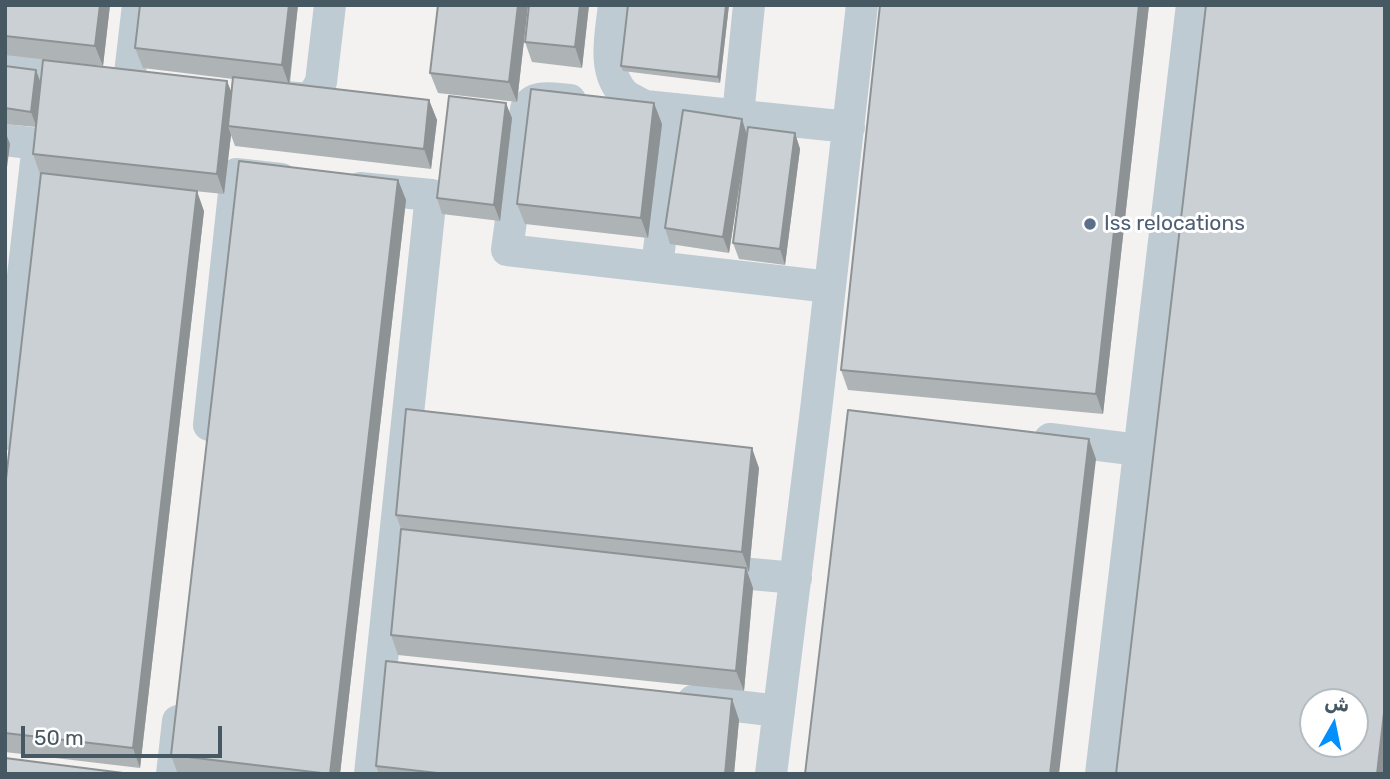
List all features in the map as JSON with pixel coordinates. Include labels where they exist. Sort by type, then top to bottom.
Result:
[{"type":"lane","points":[[5,64],[142,84],[138,5]]},
{"type":"lane","points":[[251,94],[311,99],[321,82],[330,5]]},
{"type":"lane","points":[[614,5],[609,59],[615,81],[626,95],[645,106]]},
{"type":"lane","points":[[738,115],[749,5]]},
{"type":"lane","points":[[771,774],[796,578],[830,412],[830,287],[862,5]]},
{"type":"lane","points":[[1101,774],[1192,5]]},
{"type":"lane","points":[[830,287],[507,250],[526,109],[534,99],[645,106],[849,127]]},
{"type":"lane","points":[[657,267],[676,109]]},
{"type":"lane","points":[[5,139],[38,144],[47,191],[5,434]]},
{"type":"lane","points":[[207,446],[218,213],[236,174],[431,195],[409,541],[395,668],[370,774]]},
{"type":"lane","points":[[1018,435],[1139,450]]},
{"type":"lane","points":[[672,566],[796,578]]},
{"type":"lane","points":[[172,774],[181,692]]},
{"type":"lane","points":[[670,699],[779,711]]},
{"type":"building","points":[[5,5],[100,5],[95,46],[5,36]]},
{"type":"building","points":[[140,5],[289,5],[282,65],[135,48]]},
{"type":"building","points":[[438,5],[518,5],[509,82],[430,73]]},
{"type":"building","points":[[529,5],[580,5],[575,47],[525,42]]},
{"type":"building","points":[[628,5],[726,5],[718,77],[621,66]]},
{"type":"building","points":[[880,5],[1139,5],[1096,394],[841,370]]},
{"type":"building","points":[[1206,5],[1385,5],[1385,704],[1377,774],[1116,774]]},
{"type":"building","points":[[43,60],[227,81],[217,174],[33,154]]},
{"type":"building","points":[[5,66],[36,70],[31,112],[5,108]]},
{"type":"building","points":[[233,77],[429,100],[424,149],[228,126]]},
{"type":"building","points":[[531,89],[654,103],[641,218],[517,204]]},
{"type":"building","points":[[449,96],[506,103],[494,205],[437,198]]},
{"type":"building","points":[[683,110],[742,119],[723,237],[665,228]]},
{"type":"building","points":[[748,127],[795,133],[780,249],[733,243]]},
{"type":"building","points":[[239,161],[398,180],[330,774],[171,755]]},
{"type":"building","points":[[41,173],[197,191],[133,748],[5,733],[5,488]]},
{"type":"building","points":[[406,409],[752,448],[742,552],[396,515]]},
{"type":"building","points":[[848,410],[1089,439],[1050,774],[805,774]]},
{"type":"building","points":[[401,529],[746,568],[736,671],[391,635]]},
{"type":"building","points":[[386,661],[732,699],[725,774],[446,774],[376,766]]},
{"type":"building","points":[[5,758],[131,774],[5,774]]},
{"type":"place","name":"Iss relocations","points":[[1090,224]]}]
